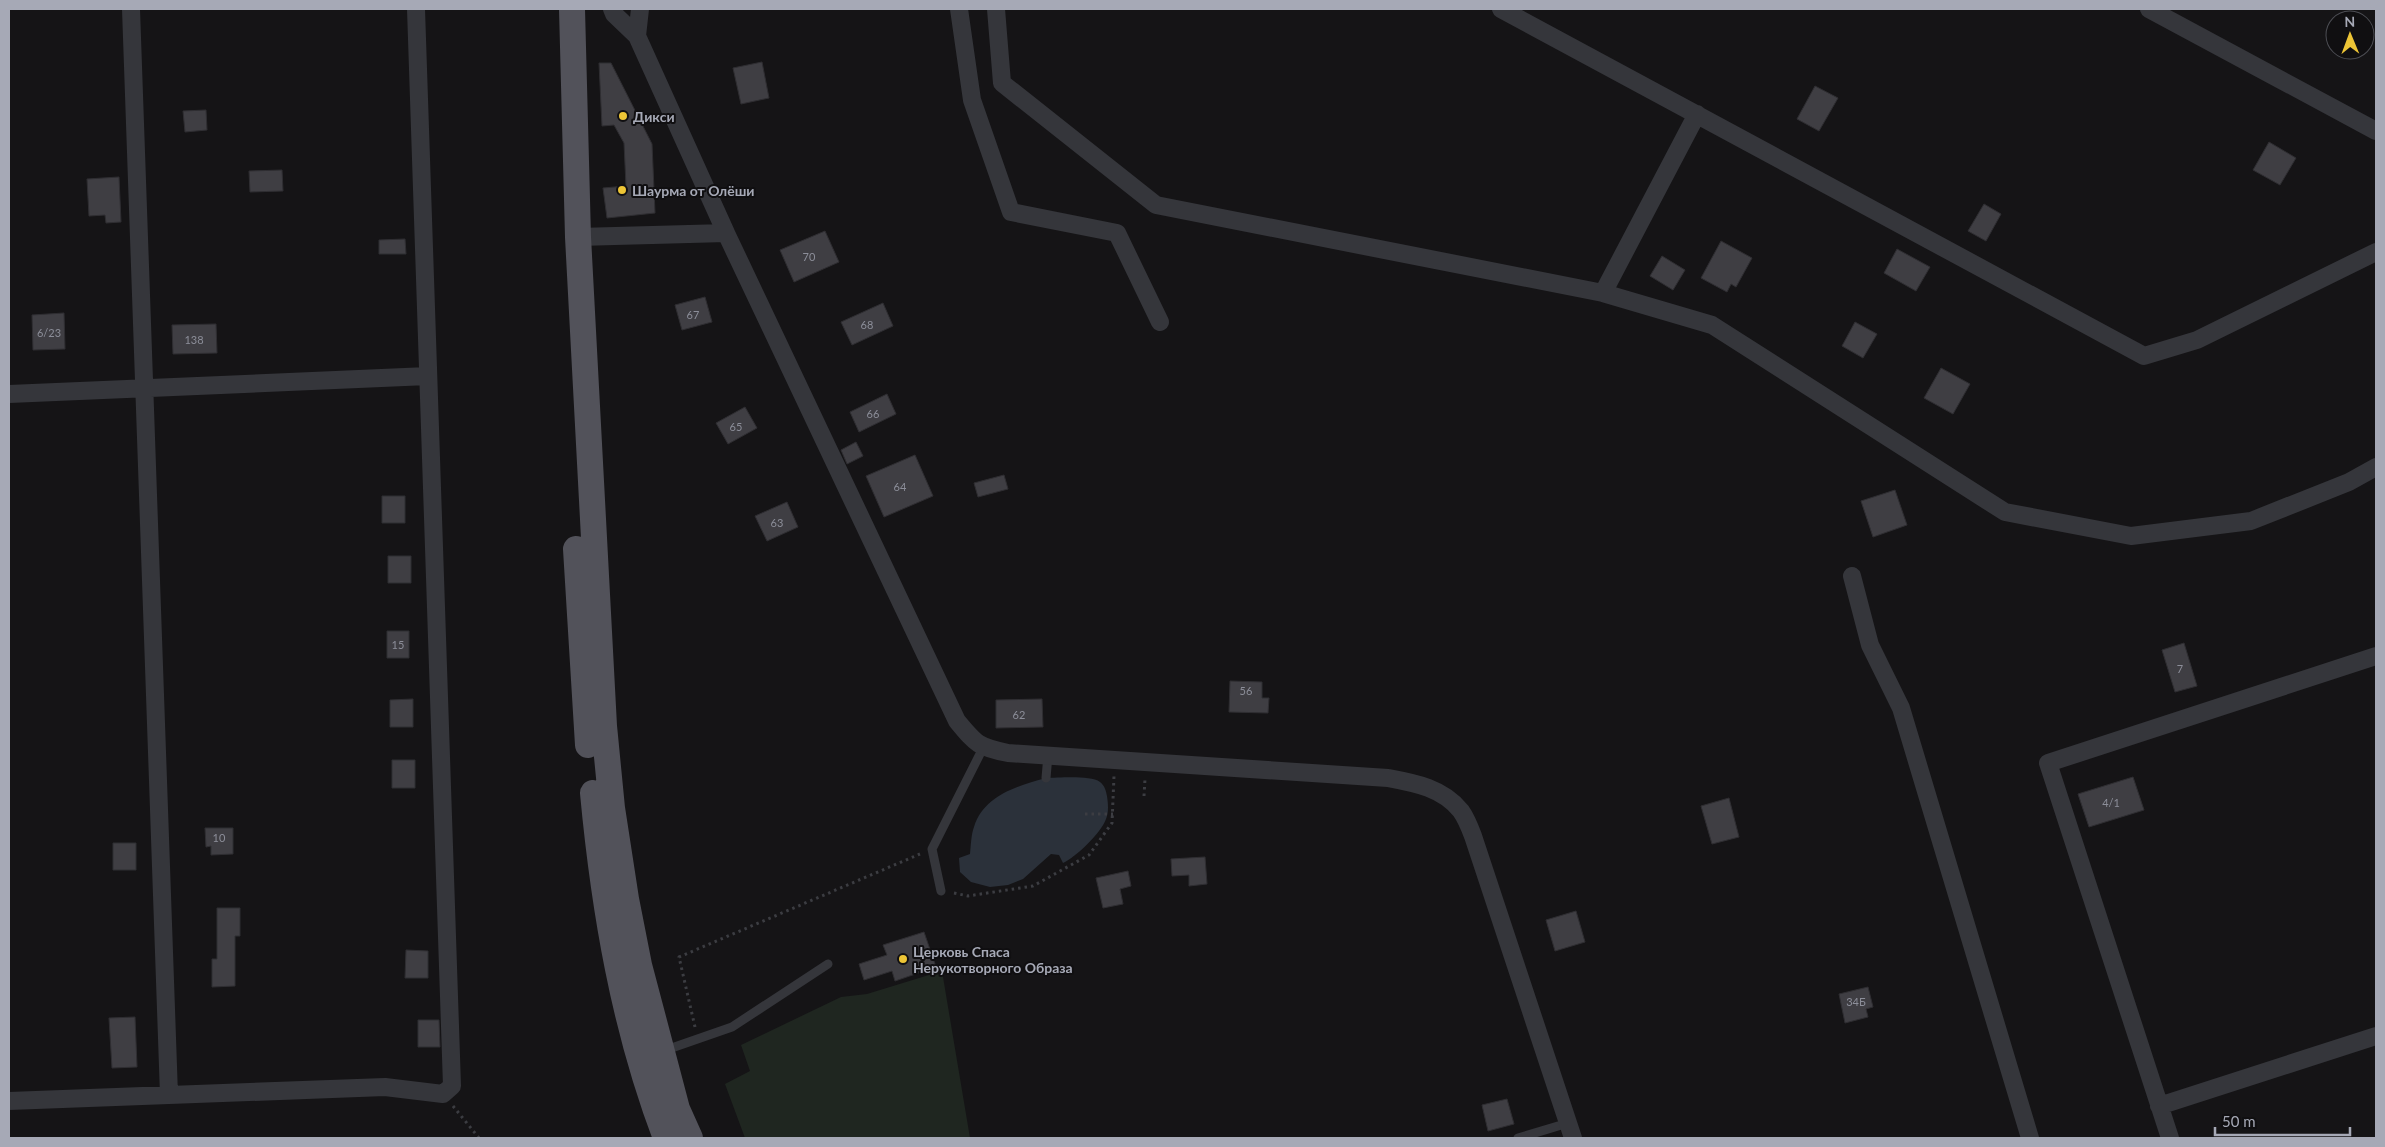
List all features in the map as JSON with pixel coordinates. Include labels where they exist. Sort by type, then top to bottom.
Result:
[{"type":"main road","points":[[556,9],[561,232],[582,671],[598,853],[616,957],[639,1055],[666,1138]]},
{"type":"main road","points":[[572,9],[578,237],[604,726],[612,808],[637,955],[660,1052],[677,1109],[690,1138]]},
{"type":"street","points":[[131,9],[169,1095]]},
{"type":"street","points":[[9,1101],[385,1087],[443,1094],[452,1086],[416,9]]},
{"type":"street","points":[[612,9],[614,14],[638,36],[726,233],[957,721],[983,748],[1008,753],[1388,778],[1423,785],[1445,796],[1462,812],[1473,836],[1570,1131]]},
{"type":"street","points":[[638,36],[640,9]]},
{"type":"street","points":[[959,9],[972,100],[1011,212],[1117,233],[1160,322]]},
{"type":"street","points":[[996,9],[1002,84],[1156,205],[1603,292],[1712,325],[2005,512],[2130,536],[2251,521],[2349,482],[2376,467]]},
{"type":"street","points":[[1501,9],[2144,356],[2197,340],[2376,252]]},
{"type":"street","points":[[2149,9],[2376,131]]},
{"type":"street","points":[[1603,292],[1697,114]]},
{"type":"street","points":[[578,237],[726,233]]},
{"type":"street","points":[[9,394],[428,376]]},
{"type":"street","points":[[1852,576],[1870,645],[1901,708],[2030,1138]]},
{"type":"street","points":[[2170,1138],[2048,763],[2376,656]]},
{"type":"street","points":[[2159,1106],[2376,1036]]},
{"type":"lane","points":[[941,890],[932,849],[983,748]]},
{"type":"lane","points":[[1046,778],[1048,755]]},
{"type":"lane","points":[[660,1052],[732,1027],[828,964]]},
{"type":"lane","points":[[1518,1138],[1570,1131]]},
{"type":"path","points":[[941,890],[968,896],[1032,886],[1089,855],[1112,824],[1115,760]]},
{"type":"path","points":[[1085,814],[1112,814]]},
{"type":"path","points":[[698,1038],[679,957],[932,849]]},
{"type":"path","points":[[443,1094],[479,1138]]},
{"type":"shaded area","points":[[1046,778],[1089,778],[1102,784],[1107,794],[1108,810],[1106,819],[1099,831],[1074,856],[1063,863],[1059,855],[1051,854],[1023,879],[1008,885],[990,887],[971,882],[960,872],[959,858],[970,854],[972,833],[979,816],[986,807],[1003,794]]},
{"type":"shaded area","points":[[942,971],[970,1138],[745,1138],[725,1084],[750,1071],[741,1045],[841,997],[867,994]]},
{"type":"building","points":[[762,62],[769,98],[741,104],[733,68]]},
{"type":"building","points":[[599,63],[611,63],[652,144],[655,213],[607,218],[603,188],[626,186],[624,143],[614,125],[602,126]]},
{"type":"building","points":[[1815,86],[1838,98],[1819,131],[1797,119]]},
{"type":"building","points":[[206,110],[207,130],[185,132],[183,111]]},
{"type":"building","points":[[2269,142],[2296,158],[2280,185],[2253,170]]},
{"type":"building","points":[[282,170],[283,191],[250,192],[249,171]]},
{"type":"building","points":[[119,177],[121,222],[106,223],[105,215],[89,216],[87,179]]},
{"type":"building","points":[[1984,204],[2001,214],[1986,241],[1968,231]]},
{"type":"building","points":[[825,231],[839,262],[794,282],[780,250]]},
{"type":"building","points":[[405,239],[406,254],[379,254],[379,240]]},
{"type":"building","points":[[1721,241],[1752,258],[1736,287],[1731,284],[1727,292],[1701,278]]},
{"type":"building","points":[[1897,249],[1930,267],[1916,291],[1884,273]]},
{"type":"building","points":[[1662,256],[1685,270],[1673,290],[1650,276]]},
{"type":"building","points":[[705,297],[712,322],[682,330],[675,305]]},
{"type":"building","points":[[883,303],[893,326],[852,345],[841,322]]},
{"type":"building","points":[[64,313],[65,349],[33,350],[32,315]]},
{"type":"building","points":[[1855,322],[1877,334],[1863,358],[1842,346]]},
{"type":"building","points":[[216,324],[217,353],[173,354],[172,325]]},
{"type":"building","points":[[1941,368],[1970,384],[1953,414],[1924,398]]},
{"type":"building","points":[[887,394],[896,414],[859,432],[850,412]]},
{"type":"building","points":[[745,407],[757,428],[728,444],[716,423]]},
{"type":"building","points":[[856,442],[863,456],[847,464],[841,450]]},
{"type":"building","points":[[915,455],[933,496],[884,517],[866,476]]},
{"type":"building","points":[[1004,475],[1008,489],[978,497],[974,483]]},
{"type":"building","points":[[1895,490],[1907,525],[1873,537],[1861,501]]},
{"type":"building","points":[[382,496],[405,496],[405,523],[382,523]]},
{"type":"building","points":[[787,502],[798,527],[767,541],[755,516]]},
{"type":"building","points":[[388,556],[411,556],[411,583],[388,583]]},
{"type":"building","points":[[387,631],[409,631],[409,658],[387,658]]},
{"type":"building","points":[[2184,643],[2197,686],[2175,692],[2162,650]]},
{"type":"building","points":[[1230,681],[1262,682],[1262,698],[1269,698],[1268,713],[1229,712]]},
{"type":"building","points":[[413,699],[413,727],[390,727],[390,700]]},
{"type":"building","points":[[1042,699],[1043,727],[996,728],[996,700]]},
{"type":"building","points":[[392,760],[415,760],[415,788],[392,788]]},
{"type":"building","points":[[2133,777],[2144,810],[2089,827],[2078,794]]},
{"type":"building","points":[[1729,798],[1739,837],[1712,844],[1701,806]]},
{"type":"building","points":[[205,828],[233,828],[233,854],[211,855],[211,846],[206,847]]},
{"type":"building","points":[[113,843],[136,843],[136,870],[113,870]]},
{"type":"building","points":[[1205,857],[1207,884],[1189,886],[1189,875],[1172,876],[1171,859]]},
{"type":"building","points":[[1128,871],[1131,886],[1120,889],[1123,904],[1103,908],[1096,878]]},
{"type":"building","points":[[217,908],[240,908],[240,936],[235,936],[235,986],[212,987],[212,959],[217,959]]},
{"type":"building","points":[[1576,911],[1585,942],[1555,951],[1546,920]]},
{"type":"building","name":"Церковь Спаса Нерукотворного Образа","points":[[924,932],[936,967],[895,981],[892,971],[864,980],[859,964],[887,955],[883,945]]},
{"type":"building","points":[[406,950],[428,951],[428,978],[405,978]]},
{"type":"building","points":[[1868,987],[1873,1007],[1866,1009],[1868,1017],[1845,1023],[1839,994]]},
{"type":"building","points":[[135,1017],[137,1067],[112,1068],[109,1018]]},
{"type":"building","points":[[418,1020],[439,1020],[440,1047],[418,1047]]},
{"type":"building","points":[[1507,1099],[1514,1124],[1488,1131],[1482,1105]]},
{"type":"place","name":"Дикси","points":[[623,116]]},
{"type":"place","name":"Шаурма от Олёши","points":[[622,190]]},
{"type":"place","name":"Церковь Спаса Нерукотворного Образа","points":[[903,959]]}]
